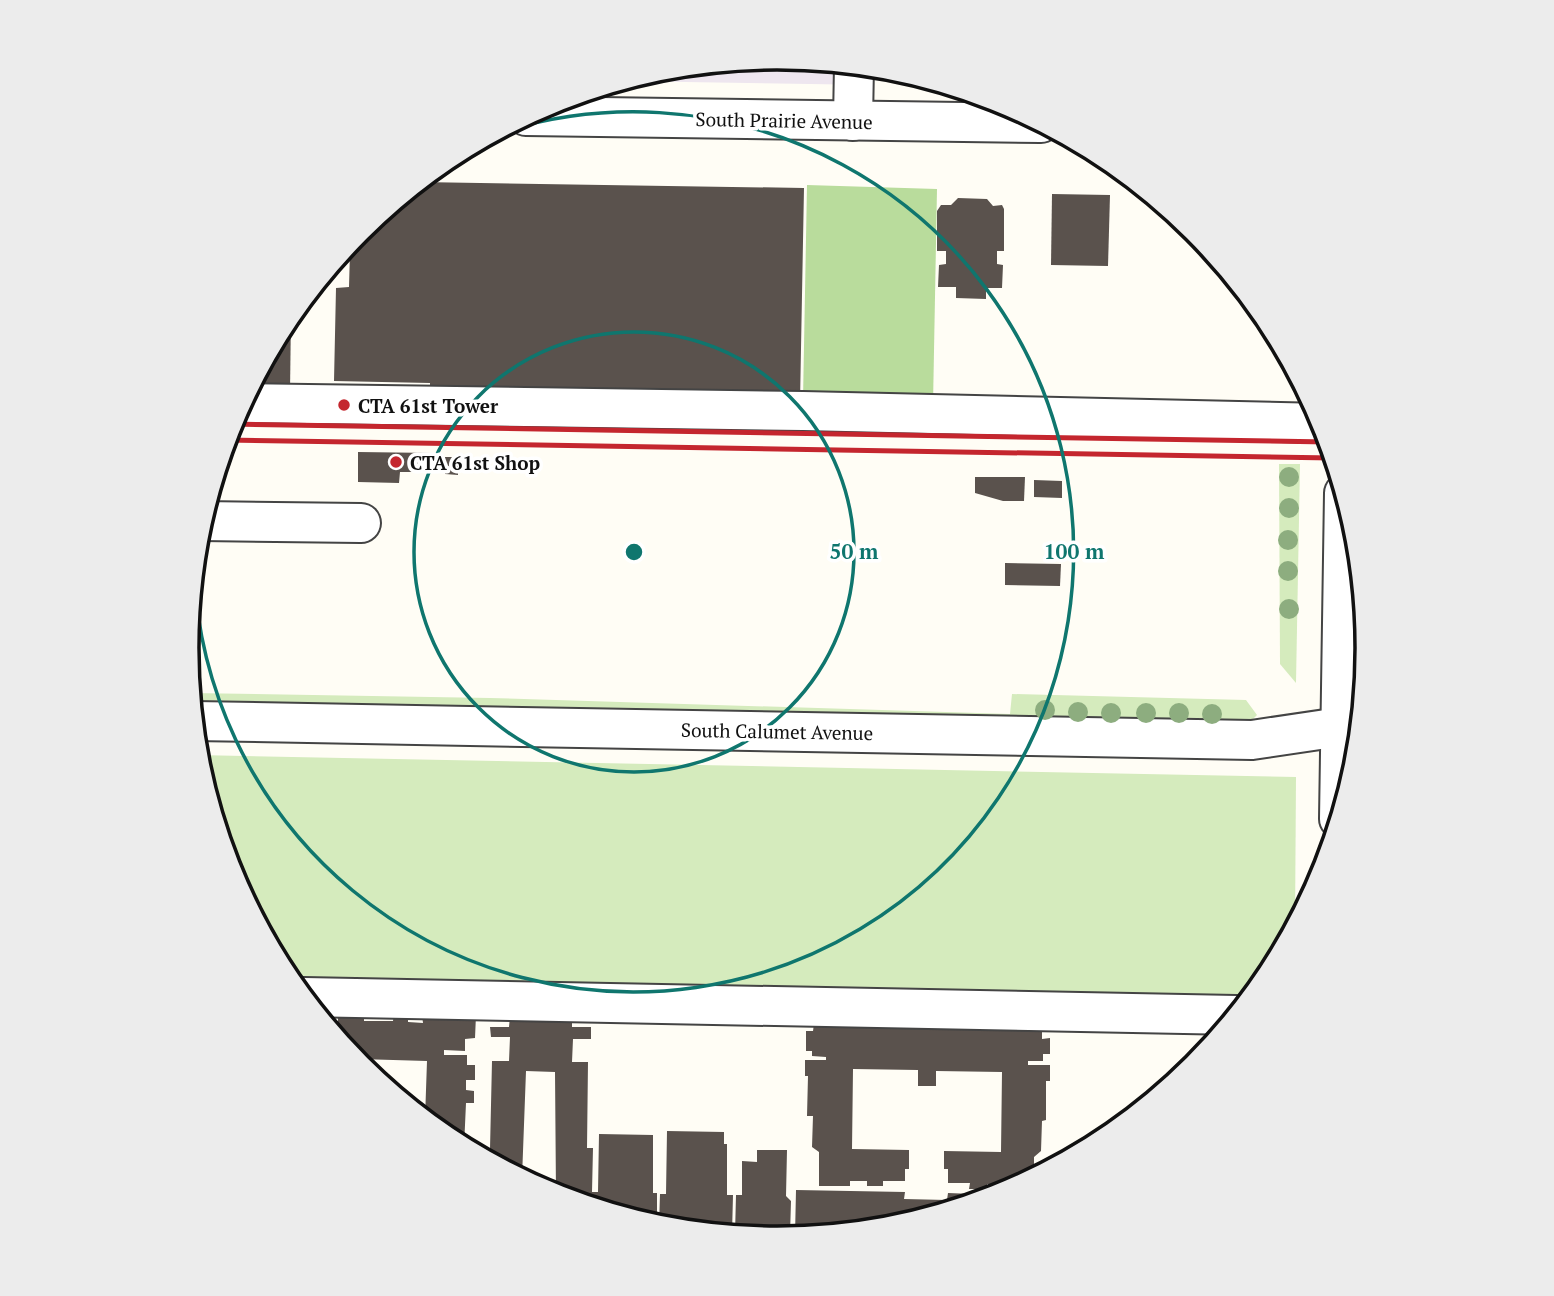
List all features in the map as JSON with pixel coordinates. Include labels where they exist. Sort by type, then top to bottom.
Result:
[{"type":"street","points":[[853,121],[854,75]]},
{"type":"street","name":"South Prairie Avenue","points":[[551,116],[1017,123]]},
{"type":"street","points":[[254,403],[1309,423]]},
{"type":"street","points":[[213,521],[361,523]]},
{"type":"street","points":[[1345,543],[1350,723]]},
{"type":"street","name":"South Calumet Avenue","points":[[204,721],[1252,740],[1350,725]]},
{"type":"street","points":[[316,997],[1224,1015]]},
{"type":"shaded area","points":[[777,70],[852,75],[873,78],[873,85],[661,82],[739,71]]},
{"type":"green space","points":[[807,185],[937,189],[933,405],[803,400]]},
{"type":"green space","points":[[1279,464],[1300,464],[1296,683],[1280,664]]},
{"type":"green space","points":[[201,693],[490,698],[1010,714],[1012,694],[1246,700],[1257,715],[1249,723],[202,705]]},
{"type":"green space","points":[[209,755],[1296,777],[1295,904],[1278,937],[1235,1002],[306,983],[276,937],[243,869],[219,798]]},
{"type":"building","points":[[435,182],[804,188],[800,402],[430,396],[430,383],[334,381],[336,288],[349,287],[350,259],[396,213]]},
{"type":"building","points":[[1052,194],[1110,195],[1108,266],[1051,265]]},
{"type":"building","points":[[958,198],[987,199],[993,206],[1002,205],[1004,209],[1004,251],[997,251],[997,264],[1003,265],[1002,288],[986,288],[986,299],[956,298],[956,287],[938,287],[939,265],[946,264],[946,251],[937,251],[937,211],[941,205],[951,205]]},
{"type":"building","points":[[291,335],[290,392],[259,391]]},
{"type":"building","name":"CTA 61st Shop","points":[[358,452],[434,453],[434,472],[400,472],[399,483],[358,482]]},
{"type":"building","points":[[445,457],[458,457],[458,475],[445,474]]},
{"type":"building","points":[[975,477],[1025,477],[1024,501],[1003,501],[975,493]]},
{"type":"building","points":[[1034,480],[1062,481],[1062,498],[1034,497]]},
{"type":"building","points":[[1005,563],[1061,564],[1060,586],[1005,585]]},
{"type":"building","points":[[338,1012],[364,1013],[364,1021],[393,1021],[394,1014],[408,1015],[408,1022],[423,1023],[422,1015],[476,1015],[475,1038],[465,1039],[465,1051],[444,1050],[444,1055],[467,1055],[467,1065],[475,1065],[475,1080],[466,1080],[466,1090],[474,1091],[474,1103],[466,1103],[465,1134],[425,1107],[427,1061],[371,1059],[335,1021],[338,1021]]},
{"type":"building","points":[[510,1016],[572,1017],[572,1027],[591,1027],[591,1039],[573,1039],[572,1062],[588,1062],[587,1148],[593,1148],[592,1192],[598,1192],[599,1134],[653,1135],[653,1193],[657,1193],[657,1213],[556,1182],[555,1072],[526,1071],[522,1167],[488,1149],[492,1061],[509,1061],[510,1037],[491,1037],[490,1027],[509,1027]]},
{"type":"building","points":[[814,1024],[1042,1030],[1042,1039],[1050,1038],[1050,1054],[1043,1054],[1043,1061],[1028,1061],[1028,1065],[1050,1065],[1050,1081],[1046,1081],[1046,1120],[1042,1121],[1041,1151],[1034,1157],[1034,1165],[979,1189],[969,1189],[970,1183],[948,1183],[948,1169],[944,1169],[944,1151],[1001,1152],[1002,1072],[936,1071],[936,1086],[918,1086],[918,1070],[853,1069],[852,1149],[909,1150],[909,1169],[905,1169],[905,1181],[883,1181],[883,1186],[867,1186],[867,1181],[850,1181],[850,1186],[819,1186],[819,1152],[812,1147],[813,1116],[807,1116],[808,1076],[805,1076],[805,1060],[826,1060],[826,1057],[812,1056],[812,1051],[806,1051],[806,1031],[813,1031]]},
{"type":"building","points":[[667,1131],[724,1132],[724,1144],[727,1144],[727,1195],[733,1195],[732,1224],[659,1214],[660,1194],[666,1194]]},
{"type":"building","points":[[757,1150],[787,1150],[786,1196],[791,1201],[790,1226],[735,1225],[736,1195],[742,1195],[742,1161],[757,1162]]},
{"type":"building","points":[[796,1190],[905,1192],[904,1199],[947,1200],[890,1215],[795,1226]]},
{"type":"building","points":[[948,1193],[966,1194],[947,1200]]},
{"type":"railway","points":[[244,424],[1317,442]]},
{"type":"railway","points":[[238,440],[1322,458]]},
{"type":"place","name":"CTA 61st Tower","points":[[344,405]]},
{"type":"place","name":"CTA 61st Shop","points":[[396,462]]}]
